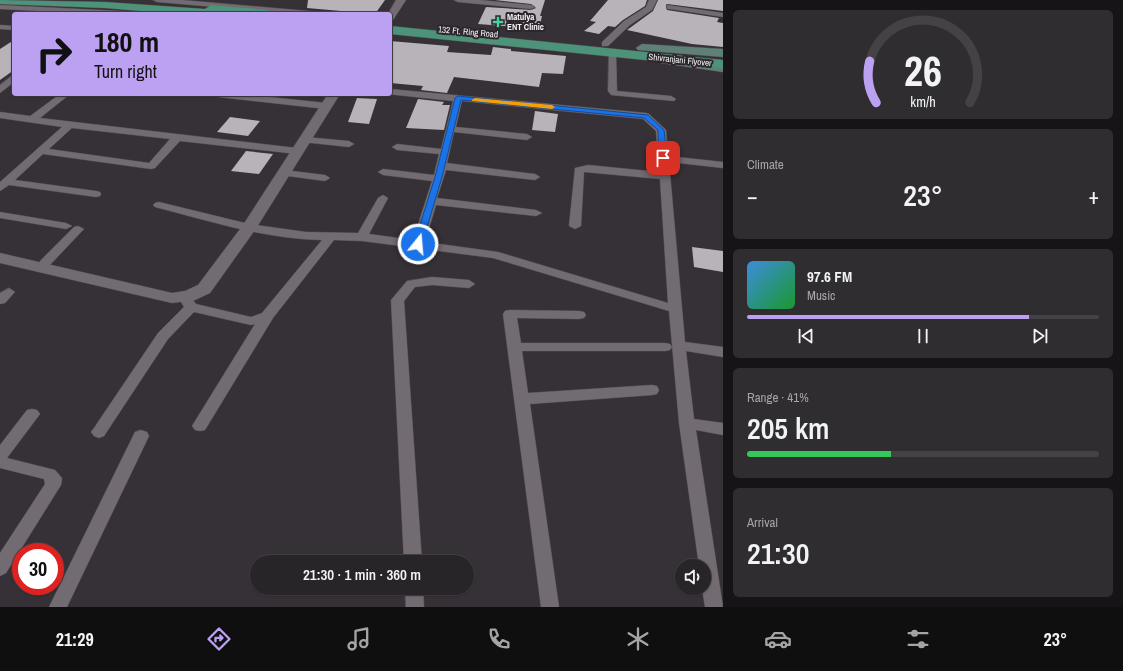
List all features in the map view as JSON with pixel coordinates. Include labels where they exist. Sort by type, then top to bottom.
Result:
[{"type":"main road","points":[[80,0],[239,12]]},
{"type":"main road","points":[[0,1],[98,10],[161,12]]},
{"type":"main road","name":"132 Ft. Ring Road","points":[[392,25],[640,52]]},
{"type":"main road","name":"132 Ft. Ring Road","points":[[392,30],[608,48]]},
{"type":"main road","points":[[640,52],[723,53]]},
{"type":"main road","points":[[640,52],[684,64],[723,68]]},
{"type":"main road","name":"Shivranjani Flyover","points":[[640,52],[692,57],[723,64]]},
{"type":"main road","name":"Shivranjani Flyover","points":[[692,57],[723,56]]},
{"type":"street","points":[[157,0],[297,12]]},
{"type":"street","points":[[387,12],[395,0]]},
{"type":"street","points":[[392,15],[401,0]]},
{"type":"street","points":[[458,0],[495,2],[531,7]]},
{"type":"street","points":[[512,0],[537,2]]},
{"type":"street","points":[[653,0],[649,8],[626,23],[608,48],[612,91],[614,93],[671,99]]},
{"type":"street","points":[[686,9],[692,0]]},
{"type":"street","points":[[670,6],[723,15]]},
{"type":"street","points":[[0,7],[119,12]]},
{"type":"street","points":[[38,12],[43,9]]},
{"type":"street","points":[[0,27],[12,28]]},
{"type":"street","points":[[0,90],[12,79]]},
{"type":"street","points":[[392,92],[646,116],[661,130],[675,309],[672,347],[687,423],[714,607]]},
{"type":"street","points":[[32,120],[63,96]]},
{"type":"street","points":[[99,432],[187,302],[204,289],[297,147],[324,102],[244,96]]},
{"type":"street","points":[[418,244],[442,166],[458,98]]},
{"type":"street","points":[[0,115],[177,138],[297,147],[349,144]]},
{"type":"street","points":[[5,181],[42,151],[70,125]]},
{"type":"street","points":[[450,129],[527,137]]},
{"type":"street","points":[[42,151],[151,166],[177,138]]},
{"type":"street","points":[[0,252],[158,289],[175,290],[191,286],[200,280],[245,225],[284,173],[297,147]]},
{"type":"street","points":[[397,147],[445,152]]},
{"type":"street","points":[[663,158],[723,165]]},
{"type":"street","points":[[442,166],[535,177]]},
{"type":"street","points":[[575,226],[579,170],[588,168],[664,176]]},
{"type":"street","points":[[383,172],[438,179]]},
{"type":"street","points":[[284,173],[325,178]]},
{"type":"street","points":[[5,181],[96,194]]},
{"type":"street","points":[[362,237],[383,198]]},
{"type":"street","points":[[431,202],[536,214]]},
{"type":"street","points":[[159,205],[245,225],[306,236],[362,237],[494,255],[675,309]]},
{"type":"street","points":[[0,215],[66,226]]},
{"type":"street","points":[[45,263],[78,229]]},
{"type":"street","points":[[200,426],[267,316],[330,237]]},
{"type":"street","points":[[0,258],[172,298],[251,321],[267,316]]},
{"type":"street","points":[[413,555],[396,300],[411,284],[432,281],[469,284]]},
{"type":"street","points":[[550,607],[510,314],[579,315]]},
{"type":"street","points":[[514,348],[672,347],[723,352]]},
{"type":"street","points":[[521,399],[652,390]]},
{"type":"street","points":[[0,456],[32,414]]},
{"type":"street","points":[[687,423],[723,429]]},
{"type":"street","points":[[58,607],[141,436]]},
{"type":"street","points":[[0,462],[49,474],[54,478],[53,485],[0,568]]},
{"type":"street","points":[[415,595],[416,607]]},
{"type":"building","points":[[308,0],[385,0],[376,12],[352,12],[307,8]]},
{"type":"building","points":[[495,0],[545,0],[540,16],[542,16],[539,29],[478,24],[486,7],[531,10],[536,8],[531,4]]},
{"type":"building","points":[[608,0],[647,0],[645,6],[615,27],[608,26],[599,34],[584,31],[596,22],[590,21]]},
{"type":"building","points":[[658,0],[723,0],[723,11],[666,5],[667,10],[719,18],[717,22],[723,23],[723,47],[692,44],[627,30],[653,11]]},
{"type":"building","points":[[12,41],[12,71],[0,80],[0,49]]},
{"type":"building","points":[[392,41],[449,46],[447,52],[491,55],[493,47],[511,49],[511,51],[566,56],[563,74],[542,73],[539,87],[454,77],[447,93],[421,90],[423,86],[392,83]]},
{"type":"building","points":[[357,98],[377,99],[369,124],[348,122]]},
{"type":"building","points":[[418,99],[444,102],[442,105],[450,105],[444,130],[406,128]]},
{"type":"building","points":[[535,111],[558,114],[555,132],[532,130]]},
{"type":"building","points":[[230,117],[260,121],[248,136],[217,132]]},
{"type":"building","points":[[246,151],[273,154],[259,174],[231,171]]},
{"type":"building","points":[[692,247],[723,251],[723,272],[694,267]]},
{"type":"slow traffic","points":[[475,100],[552,107]]},
{"type":"place","name":"Matulya ENT Clinic","points":[[498,22]]},
{"type":"route","points":[[418,244],[439,177],[458,98],[646,116],[661,130],[663,158]]}]
